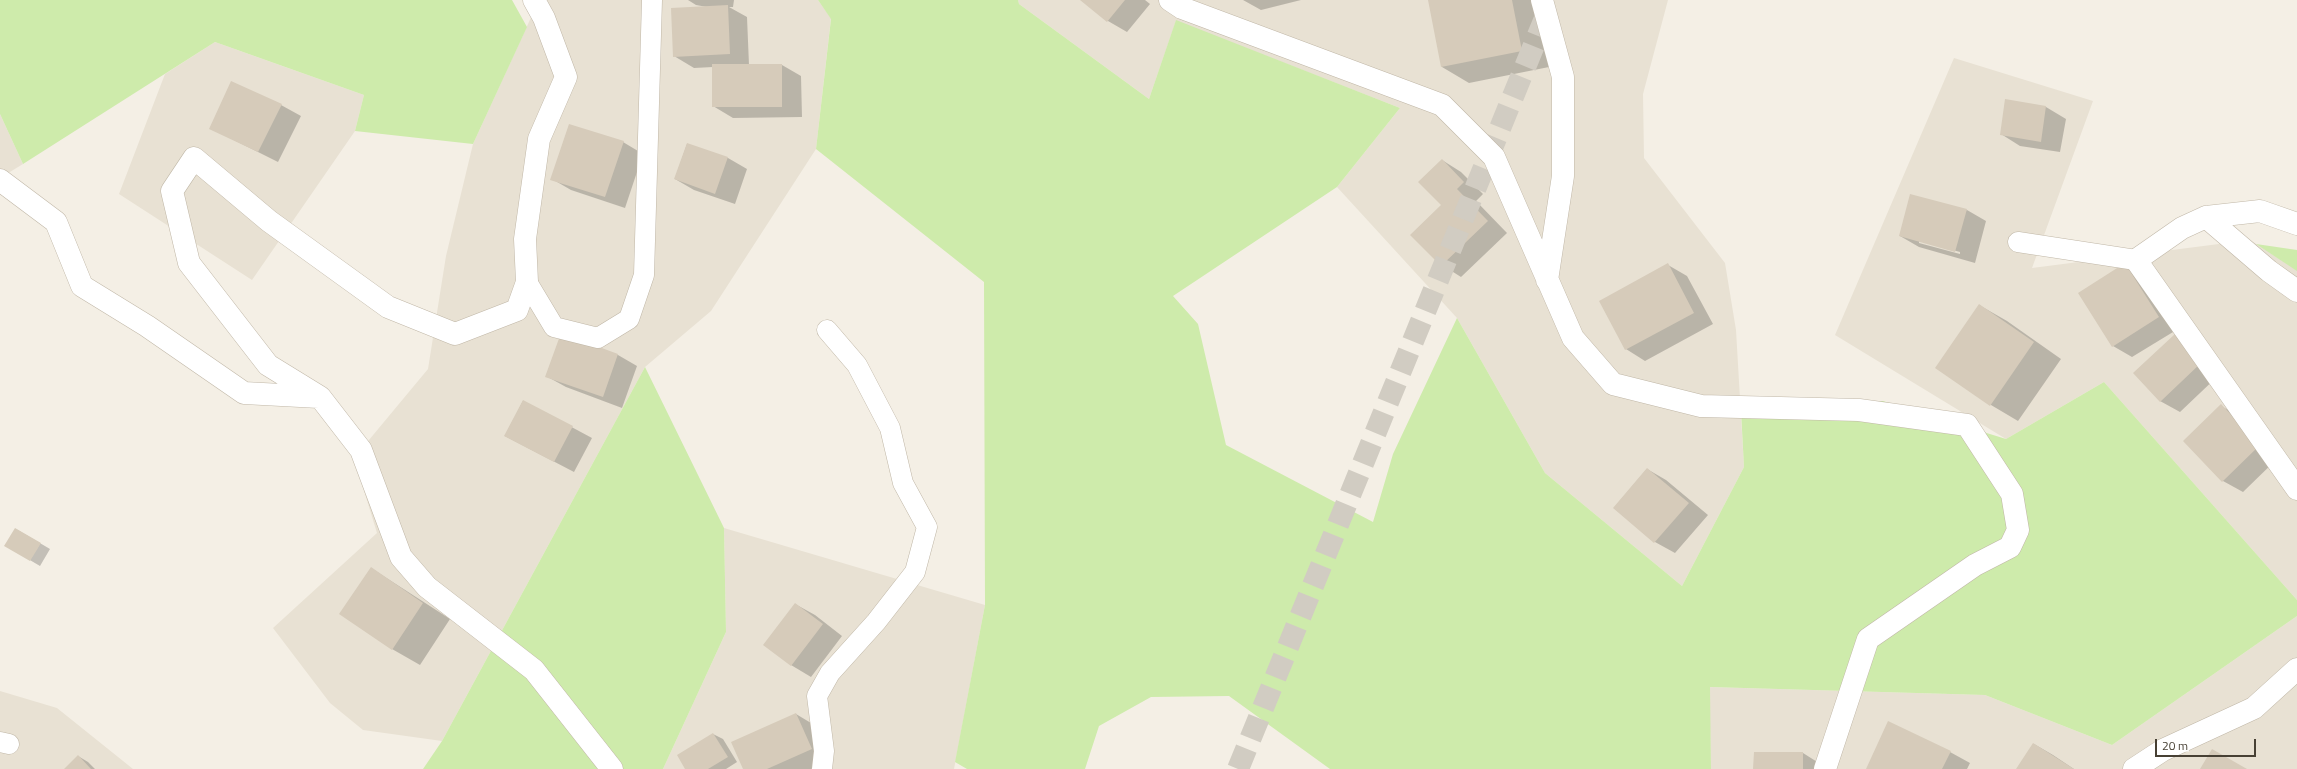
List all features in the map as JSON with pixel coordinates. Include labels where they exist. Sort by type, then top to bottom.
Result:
[{"type":"street","points":[[534,0],[544,18],[566,77],[539,139],[525,239],[527,282],[517,310],[455,334],[388,307],[269,221],[194,158],[172,191],[189,263],[268,365],[320,397],[362,450],[401,557],[427,587],[534,670],[612,769]]},
{"type":"street","points":[[1170,0],[1182,8],[1442,104],[1494,157],[1546,280],[1573,338],[1612,384],[1701,406],[1859,410],[1967,425],[2012,494],[2018,530],[2010,547],[1975,565],[1868,639],[1825,769]]},
{"type":"street","points":[[1542,0],[1563,77],[1563,176],[1546,280]]},
{"type":"street","points":[[0,180],[56,222],[82,286],[147,326],[244,393],[320,397]]},
{"type":"street","points":[[2297,224],[2260,212],[2206,217],[2182,228],[2136,260],[2297,489]]},
{"type":"street","points":[[2206,217],[2269,271],[2297,291]]},
{"type":"street","points":[[2134,769],[2163,750],[2254,708],[2297,669]]},
{"type":"lane","points":[[527,282],[554,327],[598,338],[629,319],[644,275],[652,0]]},
{"type":"lane","points":[[2018,242],[2136,260]]},
{"type":"lane","points":[[822,769],[824,751],[817,696],[830,673],[876,622],[915,572],[927,527],[903,483],[890,428],[857,365],[827,330]]},
{"type":"shaded area","points":[[539,0],[818,0],[831,18],[816,149],[711,311],[645,367],[442,741],[363,730],[330,703],[273,628],[377,533],[354,458],[428,369],[446,256],[473,144]]},
{"type":"shaded area","points":[[1018,0],[1668,0],[1643,94],[1644,158],[1725,263],[1736,330],[1744,467],[1682,586],[1545,473],[1457,318],[1337,187],[1400,108],[1176,21],[1149,99],[1019,4]]},
{"type":"shaded area","points":[[215,42],[364,95],[355,131],[252,280],[119,194],[165,74]]},
{"type":"shaded area","points":[[1954,58],[2093,101],[2032,268],[2250,240],[2297,270],[2297,600],[2104,382],[2006,439],[1835,335]]},
{"type":"shaded area","points":[[0,114],[23,164],[0,178]]},
{"type":"shaded area","points":[[724,528],[985,605],[954,769],[663,769],[726,632]]},
{"type":"shaded area","points":[[2297,616],[2297,769],[1711,769],[1709,687],[1985,695],[2112,745]]},
{"type":"shaded area","points":[[0,691],[57,708],[133,769],[0,769]]},
{"type":"green space","points":[[0,0],[512,0],[527,27],[473,144],[355,131],[364,95],[215,42],[23,164],[0,114]]},
{"type":"green space","points":[[818,0],[1018,0],[1019,4],[1149,99],[1176,20],[1400,108],[1337,187],[1173,296],[1198,324],[1226,445],[1373,522],[1393,454],[1457,318],[1545,473],[1682,586],[1744,467],[1741,411],[1883,401],[2006,439],[2104,382],[2297,600],[2297,616],[2112,745],[1985,695],[1710,687],[1711,769],[1330,769],[1229,696],[1151,697],[1099,726],[1085,769],[967,769],[955,762],[985,605],[984,282],[816,149],[831,19]]},
{"type":"green space","points":[[2256,244],[2297,250],[2297,271]]},
{"type":"green space","points":[[645,367],[724,528],[726,632],[663,769],[423,769],[442,741]]},
{"type":"building","points":[[1080,0],[1125,0],[1107,22]]},
{"type":"building","points":[[1428,0],[1512,0],[1522,51],[1441,67]]},
{"type":"building","points":[[728,5],[730,54],[673,57],[671,8]]},
{"type":"building","points":[[712,64],[782,64],[782,107],[712,107]]},
{"type":"building","points":[[231,81],[282,104],[258,152],[209,129]]},
{"type":"building","points":[[2005,99],[2046,106],[2041,142],[2000,135]]},
{"type":"building","points":[[569,124],[624,141],[605,197],[550,180]]},
{"type":"building","points":[[687,143],[728,157],[715,194],[674,179]]},
{"type":"building","points":[[1442,159],[1464,182],[1457,189],[1488,221],[1441,266],[1410,235],[1441,205],[1418,182]]},
{"type":"building","points":[[1910,194],[1967,209],[1955,252],[1899,236]]},
{"type":"building","points":[[1668,263],[1694,313],[1625,350],[1599,301]]},
{"type":"building","points":[[2125,263],[2159,317],[2112,347],[2078,293]]},
{"type":"building","points":[[1979,304],[2034,342],[1990,406],[1935,368]]},
{"type":"building","points":[[561,333],[618,354],[603,397],[545,377]]},
{"type":"building","points":[[2175,334],[2201,363],[2160,402],[2133,373]]},
{"type":"building","points":[[523,400],[573,426],[554,462],[504,436]]},
{"type":"building","points":[[2221,404],[2260,445],[2222,482],[2183,441]]},
{"type":"building","points":[[1647,468],[1689,503],[1654,543],[1613,508]]},
{"type":"building","points":[[15,528],[41,543],[30,561],[4,546]]},
{"type":"building","points":[[371,567],[423,603],[392,650],[339,614]]},
{"type":"building","points":[[795,603],[823,624],[791,666],[763,645]]},
{"type":"building","points":[[796,713],[812,749],[767,769],[743,769],[731,742]]},
{"type":"building","points":[[1888,721],[1951,751],[1942,769],[1866,769]]},
{"type":"building","points":[[713,733],[728,757],[708,769],[685,769],[677,755]]},
{"type":"building","points":[[2033,743],[2074,769],[2016,769]]},
{"type":"building","points":[[2212,749],[2247,769],[2200,769]]},
{"type":"building","points":[[1754,752],[1803,752],[1803,769],[1753,769]]},
{"type":"building","points":[[78,755],[91,769],[64,769]]},
{"type":"tunnel","points":[[1238,769],[1550,6]]}]
